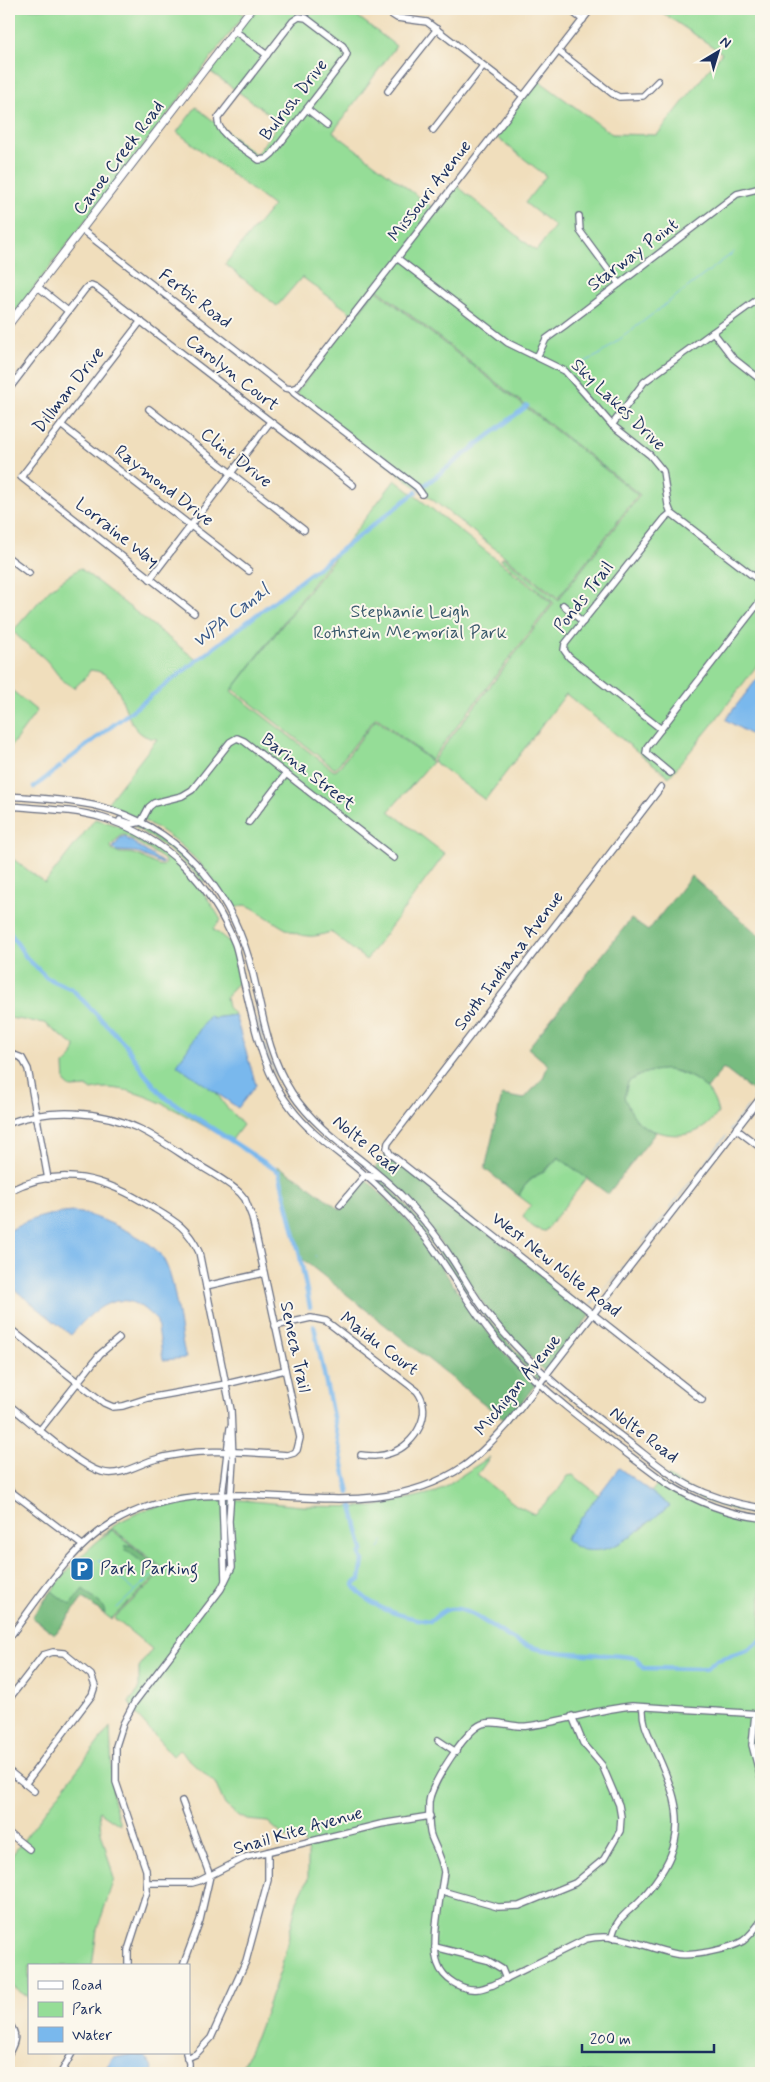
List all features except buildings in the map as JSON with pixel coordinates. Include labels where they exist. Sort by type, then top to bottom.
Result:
[{"type":"main road","name":"Canoe Creek Road","points":[[9,324],[252,9]]},
{"type":"street","points":[[569,9],[583,20]]},
{"type":"street","name":"Missouri Avenue","points":[[291,389],[297,387],[591,9]]},
{"type":"street","points":[[386,10],[397,18],[427,22],[522,96]]},
{"type":"street","name":"Bulrush Drive","points":[[299,17],[306,18],[343,46],[347,54],[272,154],[266,159],[259,160],[221,131],[217,124],[218,118],[267,55],[293,20],[299,17]]},
{"type":"street","points":[[388,91],[437,29]]},
{"type":"street","points":[[235,31],[267,55]]},
{"type":"street","points":[[558,51],[619,97],[643,96],[658,82]]},
{"type":"street","points":[[433,130],[483,66]]},
{"type":"street","points":[[306,109],[327,125]]},
{"type":"street","name":"Starway Point","points":[[538,357],[546,339],[737,194],[756,189]]},
{"type":"street","points":[[579,216],[580,231],[619,284]]},
{"type":"street","name":"Fertic Road","points":[[82,230],[285,388],[291,389],[417,487],[422,494]]},
{"type":"street","name":"Sky Lakes Drive","points":[[397,258],[508,343],[565,372],[612,426],[650,455],[663,470],[668,506],[671,513]]},
{"type":"street","name":"Carolyn Court","points":[[68,311],[86,288],[91,285],[96,287],[353,485]]},
{"type":"street","points":[[9,388],[68,311],[38,286]]},
{"type":"street","points":[[612,426],[644,382],[761,297]]},
{"type":"street","name":"Dillman Drive","points":[[21,477],[141,321]]},
{"type":"street","points":[[713,332],[734,358],[761,380]]},
{"type":"street","name":"Clint Drive","points":[[149,409],[304,530]]},
{"type":"street","points":[[150,579],[270,422]]},
{"type":"street","name":"Raymond Drive","points":[[61,425],[249,571]]},
{"type":"street","name":"Lorraine Way","points":[[21,477],[194,613]]},
{"type":"street","points":[[671,513],[761,582]]},
{"type":"street","name":"Ponds Trail","points":[[660,729],[569,657],[564,650],[565,644],[665,518],[671,513]]},
{"type":"street","points":[[9,558],[29,573]]},
{"type":"street","points":[[670,773],[646,754],[647,747],[761,600]]},
{"type":"street","points":[[562,605],[583,622]]},
{"type":"street","name":"Barina Street","points":[[142,822],[149,807],[154,803],[182,796],[192,790],[225,748],[235,739],[244,741],[394,858]]},
{"type":"street","points":[[249,822],[286,774]]},
{"type":"street","name":"South Indiana Avenue","points":[[390,1154],[387,1148],[388,1143],[661,787]]},
{"type":"street","points":[[9,804],[12,796]]},
{"type":"street","name":"Nolte Road","points":[[12,796],[82,803],[110,810],[142,822],[163,835],[200,867],[217,889],[232,915],[247,951],[267,1038],[276,1065],[292,1094],[309,1115],[324,1130],[385,1179],[427,1225],[450,1256],[486,1312],[513,1344],[545,1376],[572,1399],[672,1475],[712,1496],[732,1503],[761,1508]]},
{"type":"street","name":"Nolte Road","points":[[9,804],[70,811],[94,816],[133,829],[161,846],[187,867],[209,894],[222,915],[236,947],[263,1058],[275,1084],[301,1121],[365,1175],[409,1218],[427,1240],[466,1299],[503,1348],[538,1384],[666,1483],[682,1493],[732,1513],[761,1518]]},
{"type":"street","points":[[94,816],[99,813],[132,824],[142,822]]},
{"type":"street","points":[[9,1053],[22,1058],[26,1063],[48,1179]]},
{"type":"street","name":"Michigan Avenue","points":[[9,1638],[68,1560],[82,1545],[112,1523],[154,1504],[188,1496],[222,1494],[296,1499],[364,1499],[394,1495],[416,1489],[464,1466],[486,1449],[508,1424],[761,1098]]},
{"type":"street","name":"Seneca Trail","points":[[9,1123],[53,1114],[86,1114],[111,1118],[138,1128],[157,1138],[234,1187],[245,1199],[252,1217],[300,1438],[297,1450],[287,1455],[229,1451],[174,1456],[107,1474],[87,1466],[9,1405]]},
{"type":"street","points":[[736,1129],[761,1148]]},
{"type":"street","name":"West New Nolte Road","points":[[390,1154],[702,1400]]},
{"type":"street","points":[[340,1205],[365,1175],[385,1179]]},
{"type":"street","points":[[9,1191],[34,1181],[48,1179],[75,1177],[95,1180],[130,1193],[175,1221],[186,1230],[193,1240],[199,1252],[231,1410],[229,1451],[222,1494],[225,1580]]},
{"type":"street","points":[[206,1286],[264,1273]]},
{"type":"street","name":"Maidu Court","points":[[275,1326],[311,1318],[326,1321],[402,1379],[422,1397],[424,1410],[422,1420],[408,1444],[390,1454],[379,1456],[361,1455]]},
{"type":"street","points":[[9,1328],[104,1403],[113,1407],[285,1370]]},
{"type":"street","points":[[40,1430],[107,1347],[119,1338]]},
{"type":"street","points":[[128,1964],[128,1950],[144,1902],[147,1882],[142,1854],[116,1782],[116,1746],[123,1724],[134,1703],[221,1589],[232,1567],[229,1521],[231,1494],[229,1451]]},
{"type":"street","points":[[9,1490],[82,1545]]},
{"type":"street","points":[[9,1699],[43,1655],[53,1652],[64,1653],[91,1675],[95,1686],[92,1695],[25,1784]]},
{"type":"street","points":[[612,1938],[616,1923],[642,1898],[666,1865],[675,1842],[676,1807],[672,1787],[644,1726],[643,1707]]},
{"type":"street","points":[[761,1779],[752,1745],[758,1714],[643,1707],[613,1708],[527,1726],[496,1722],[474,1728],[456,1752],[430,1795],[431,1835],[442,1859],[444,1872],[435,1947],[438,1965],[454,1983],[477,1989],[493,1985],[586,1939],[599,1936],[640,1942],[676,1954],[686,1955],[732,1946],[752,1934],[761,1921]]},
{"type":"street","points":[[442,1891],[498,1907],[519,1906],[575,1883],[604,1859],[620,1831],[621,1817],[619,1805],[602,1765],[583,1743],[572,1716]]},
{"type":"street","points":[[438,1740],[456,1752]]},
{"type":"street","points":[[9,1771],[34,1791]]},
{"type":"street","points":[[182,1801],[210,1876],[200,1920],[184,1964]]},
{"type":"street","name":"Snail Kite Avenue","points":[[147,1882],[192,1883],[246,1858],[381,1824],[430,1816]]},
{"type":"street","points":[[9,1833],[29,1849]]},
{"type":"street","points":[[189,2073],[186,2056],[201,2049],[211,2038],[246,1961],[268,1880],[268,1852]]},
{"type":"street","points":[[435,1947],[486,1960],[502,1969],[506,1978]]},
{"type":"street","points":[[9,2024],[15,2032],[16,2038],[9,2053]]},
{"type":"street","points":[[61,2073],[71,2054]]},
{"type":"green space","points":[[9,9],[237,9],[244,15],[9,320],[9,116],[13,103],[9,98]]},
{"type":"green space","points":[[254,9],[348,9],[396,46],[333,132],[436,210],[456,185],[536,251],[555,226],[525,203],[546,176],[494,135],[538,80],[612,134],[657,135],[722,53],[657,9],[761,9],[761,660],[669,777],[566,694],[485,800],[433,761],[389,811],[445,854],[366,960],[331,932],[314,936],[299,934],[280,926],[249,906],[244,905],[232,909],[215,882],[183,847],[142,820],[105,806],[157,739],[144,736],[135,728],[119,692],[112,681],[103,673],[90,670],[86,677],[74,688],[61,678],[46,660],[13,631],[50,589],[80,568],[198,661],[333,557],[231,691],[334,771],[337,770],[376,719],[432,762],[554,603],[501,560],[503,557],[558,600],[640,495],[377,289],[354,315],[302,277],[277,306],[225,264],[273,206],[177,132],[196,107],[256,155],[280,122],[208,70]]},
{"type":"green space","name":"Stephanie Leigh Rothstein Memorial Park","points":[[376,290],[638,495],[558,598],[296,393]]},
{"type":"green space","name":"Stephanie Leigh Rothstein Memorial Park","points":[[395,480],[552,603],[431,760],[376,717],[335,769],[233,689]]},
{"type":"green space","points":[[9,688],[37,711],[9,749]]},
{"type":"green space","points":[[95,819],[135,833],[169,856],[184,870],[210,902],[221,920],[213,929],[232,944],[241,978],[226,998],[228,1007],[235,1015],[213,1018],[209,1015],[178,1065],[216,1092],[243,1125],[231,1141],[182,1113],[126,1090],[108,1088],[92,1090],[88,1087],[71,1088],[65,1083],[64,1065],[73,1056],[75,1046],[44,1023],[9,1018],[9,856],[45,883]],"holes":[[[121,835],[125,835],[164,859],[165,863],[163,866],[137,855],[112,850],[111,846]]]},
{"type":"green space","points":[[141,825],[176,850],[207,880],[204,883],[171,852],[133,826]]},
{"type":"green space","points":[[691,876],[761,937],[761,1093],[759,1096],[723,1068],[707,1089],[698,1081],[688,1076],[669,1070],[648,1072],[638,1076],[628,1082],[624,1097],[632,1114],[640,1123],[644,1127],[656,1132],[608,1194],[558,1157],[527,1183],[519,1196],[485,1169],[502,1095],[524,1099],[543,1078],[548,1065],[528,1048],[631,919],[648,931]]},
{"type":"green space","points":[[665,1069],[692,1078],[706,1088],[711,1095],[718,1113],[703,1128],[682,1135],[666,1134],[650,1129],[637,1121],[633,1116],[624,1097],[628,1082],[641,1073]]},
{"type":"green space","points":[[388,1152],[591,1314],[545,1372],[501,1327],[421,1217],[392,1183],[375,1168]]},
{"type":"green space","points":[[558,1157],[587,1178],[545,1231],[527,1222],[523,1216],[531,1205],[519,1196],[532,1179],[548,1168]]},
{"type":"green space","points":[[277,1166],[298,1178],[341,1210],[366,1179],[407,1220],[425,1242],[464,1301],[500,1348],[535,1385],[507,1422],[301,1258]]},
{"type":"green space","points":[[372,1178],[384,1181],[425,1227],[485,1314],[511,1346],[541,1376],[538,1380],[505,1346],[411,1216]]},
{"type":"green space","points":[[490,1457],[477,1475],[516,1505],[534,1514],[557,1492],[568,1476],[573,1475],[599,1495],[565,1539],[641,1530],[669,1506],[651,1492],[660,1482],[671,1490],[708,1508],[734,1516],[761,1521],[761,2073],[239,2073],[256,2037],[281,1969],[297,1901],[308,1879],[308,1854],[302,1835],[286,1838],[268,1822],[247,1820],[236,1814],[225,1805],[215,1783],[179,1750],[173,1756],[139,1718],[129,1702],[139,1690],[139,1667],[152,1649],[114,1618],[165,1570],[113,1529],[102,1535],[119,1522],[144,1510],[189,1499],[232,1499],[301,1506],[373,1507],[436,1492]]},
{"type":"green space","points":[[668,1476],[701,1495],[736,1506],[761,1511],[761,1516],[723,1507],[698,1498],[664,1478]]},
{"type":"green space","points":[[112,1530],[163,1570],[111,1619],[83,1598],[55,1634],[32,1617],[78,1559]]},
{"type":"green space","points":[[131,1545],[151,1561],[147,1566],[126,1550],[125,1546]]},
{"type":"green space","points":[[83,1589],[102,1605],[104,1614],[83,1598],[55,1634],[32,1617],[52,1591],[70,1605]]},
{"type":"green space","points":[[110,1727],[113,1799],[120,1825],[99,1811],[101,1832],[114,1879],[97,1930],[92,1964],[28,1964],[28,1997],[9,1984],[9,1859]]},
{"type":"water","points":[[761,674],[761,726],[753,736],[726,720]]},
{"type":"water","points":[[121,837],[125,837],[163,863],[136,852],[116,851],[113,848]]},
{"type":"water","points":[[209,1015],[213,1018],[235,1015],[256,1085],[238,1108],[177,1065]]},
{"type":"water","points":[[74,1212],[104,1220],[121,1228],[146,1242],[159,1253],[170,1274],[186,1358],[163,1360],[157,1321],[136,1304],[117,1301],[99,1308],[71,1335],[9,1285],[9,1231],[40,1217]]},
{"type":"water","points":[[619,1468],[670,1506],[620,1543],[598,1550],[578,1548],[565,1539]]},
{"type":"water","points":[[129,2055],[144,2056],[151,2066],[153,2073],[102,2073],[113,2058]]},
{"type":"waterway","points":[[585,362],[599,355],[734,252]]},
{"type":"waterway","name":"WPA Canal","points":[[421,488],[527,406]]},
{"type":"waterway","name":"WPA Canal","points":[[64,763],[416,492]]},
{"type":"waterway","name":"WPA Canal","points":[[34,787],[60,767]]},
{"type":"waterway","points":[[9,931],[26,957],[47,978],[72,989],[125,1044],[144,1073],[163,1096],[279,1172],[300,1256],[310,1307]]},
{"type":"waterway","points":[[258,1021],[269,1059],[279,1080]]},
{"type":"waterway","points":[[753,1100],[761,1089]]},
{"type":"waterway","points":[[730,1130],[748,1106]]},
{"type":"waterway","points":[[705,1162],[726,1136]]},
{"type":"waterway","points":[[697,1174],[700,1169]]},
{"type":"waterway","points":[[670,1208],[692,1180]]},
{"type":"waterway","points":[[643,1242],[665,1216]]},
{"type":"waterway","points":[[631,1259],[639,1248]]},
{"type":"waterway","points":[[622,1269],[626,1264]]},
{"type":"waterway","points":[[601,1292],[616,1276]]},
{"type":"waterway","points":[[591,1304],[595,1300]]},
{"type":"waterway","points":[[314,1326],[349,1493]]},
{"type":"waterway","points":[[352,1506],[363,1550],[360,1554],[363,1560],[360,1580],[355,1582],[354,1585],[360,1593],[377,1606],[399,1614],[430,1621],[445,1610],[457,1609],[473,1615],[525,1645],[566,1653],[636,1658],[643,1668],[706,1669],[717,1660],[747,1651],[761,1641]]},
{"type":"waterway","points":[[379,1549],[383,1541]]},
{"type":"waterway","points":[[99,1560],[135,1591],[152,1576]]},
{"type":"waterway","points":[[117,1608],[134,1592]]},
{"type":"place","name":"Park Parking","points":[[82,1569]]}]
